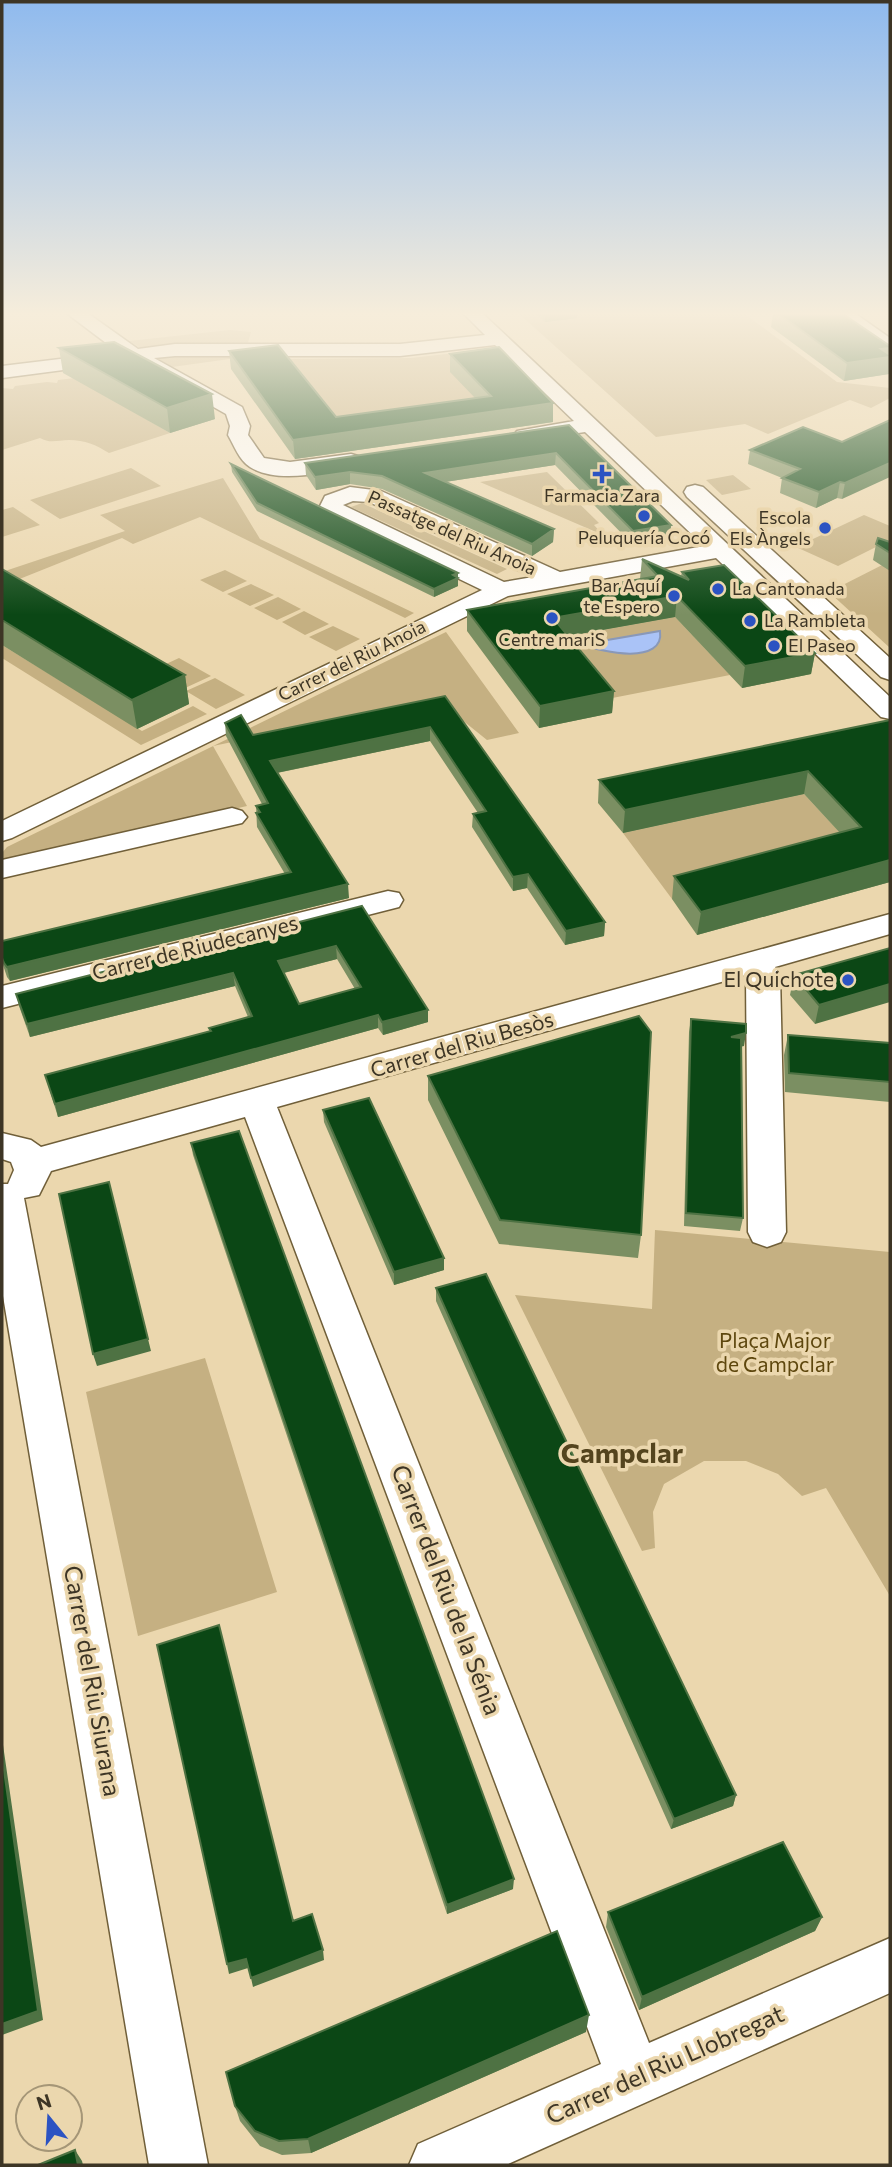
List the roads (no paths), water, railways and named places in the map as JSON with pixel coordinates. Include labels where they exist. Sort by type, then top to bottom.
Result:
[{"type":"street","points":[[236,413],[239,418],[238,435],[256,462],[272,467],[296,468],[369,457]]},
{"type":"street","points":[[579,413],[728,547],[890,711]]},
{"type":"street","points":[[500,438],[590,425]]},
{"type":"street","points":[[682,480],[728,547],[764,555],[890,672]]},
{"type":"street","name":"Passatge del Riu Anoia","points":[[501,590],[337,511],[331,506],[332,501],[350,494],[373,496],[556,579]]},
{"type":"street","name":"Carrer del Riu Anoia","points":[[2,832],[501,590],[728,547]]},
{"type":"street","points":[[2,869],[232,817]]},
{"type":"street","name":"Carrer de Riudecanyes","points":[[2,997],[388,900]]},
{"type":"street","name":"Carrer del Riu Besòs","points":[[13,1186],[257,1102],[890,924]]},
{"type":"street","points":[[754,963],[765,975],[767,1232]]},
{"type":"street","name":"Carrer del Riu de la Sénia","points":[[257,1102],[635,2079]]},
{"type":"street","points":[[2,1146],[18,1148],[27,1153],[13,1186]]},
{"type":"street","name":"Carrer del Riu Siurana","points":[[13,1186],[178,2165]]},
{"type":"street","name":"Carrer del Riu Llobregat","points":[[439,2165],[890,1965]]},
{"type":"water","points":[[660,631],[659,642],[653,649],[643,652],[617,653],[584,644]]},
{"type":"place","name":"Farmacia Zara","points":[[602,474]]},
{"type":"place","name":"Peluquería Cocó","points":[[644,516]]},
{"type":"place","name":"Escola Els Àngels","points":[[825,528]]},
{"type":"place","name":"La Cantonada","points":[[718,589]]},
{"type":"place","name":"Bar Aquí te Espero","points":[[674,596]]},
{"type":"place","name":"Centre mariS","points":[[552,618]]},
{"type":"place","name":"La Rambleta","points":[[750,621]]},
{"type":"place","name":"El Paseo","points":[[774,646]]},
{"type":"place","name":"El Quichote","points":[[848,980]]},
{"type":"district","name":"Campclar","points":[[622,1453]]},
{"type":"park label","name":"Plaça Major de Campclar","points":[[775,1353]]}]
